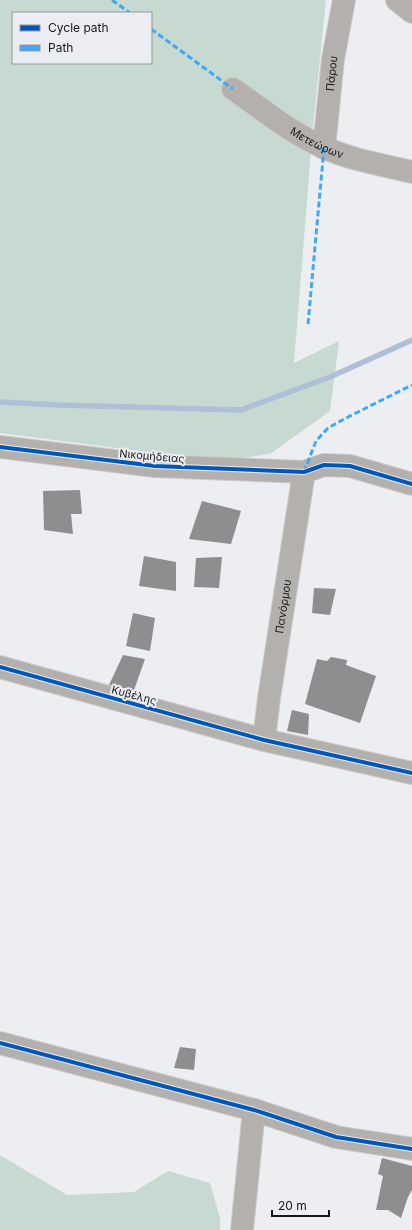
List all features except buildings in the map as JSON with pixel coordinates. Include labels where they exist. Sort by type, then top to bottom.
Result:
[{"type":"street","name":"Πάρου","points":[[324,148],[333,59],[344,0]]},
{"type":"street","points":[[397,0],[412,12]]},
{"type":"street","name":"Μετεώρων","points":[[233,89],[303,137],[324,148],[357,159],[412,172]]},
{"type":"street","name":"Νικομήδειας","points":[[0,448],[154,466],[304,472]]},
{"type":"street","points":[[304,472],[324,464],[350,466],[412,484]]},
{"type":"street","name":"Πανόρμου","points":[[264,740],[269,698],[304,472]]},
{"type":"street","name":"Κυβέλης","points":[[0,667],[264,740],[412,773]]},
{"type":"street","points":[[0,1043],[254,1110],[336,1137],[412,1149]]},
{"type":"street","points":[[242,1230],[254,1110]]},
{"type":"green space","points":[[0,0],[326,0],[313,127],[294,363],[339,341],[330,411],[270,454],[229,460],[131,450],[0,433]]},
{"type":"green space","points":[[0,1155],[67,1195],[134,1192],[168,1171],[210,1183],[220,1218],[220,1230],[0,1230]]},
{"type":"waterway","points":[[0,402],[241,410],[330,377],[412,340]]},
{"type":"marked path","points":[[112,0],[129,12]]},
{"type":"marked path","points":[[152,30],[233,89]]},
{"type":"marked path","points":[[308,324],[324,148]]},
{"type":"marked path","points":[[304,472],[316,441],[328,428],[412,385]]},
{"type":"cycle path","points":[[0,447],[155,466],[304,472],[324,465],[350,466],[412,484]]},
{"type":"cycle path","points":[[0,667],[264,740],[412,773]]},
{"type":"cycle path","points":[[0,1043],[254,1110],[336,1137],[412,1149]]}]
